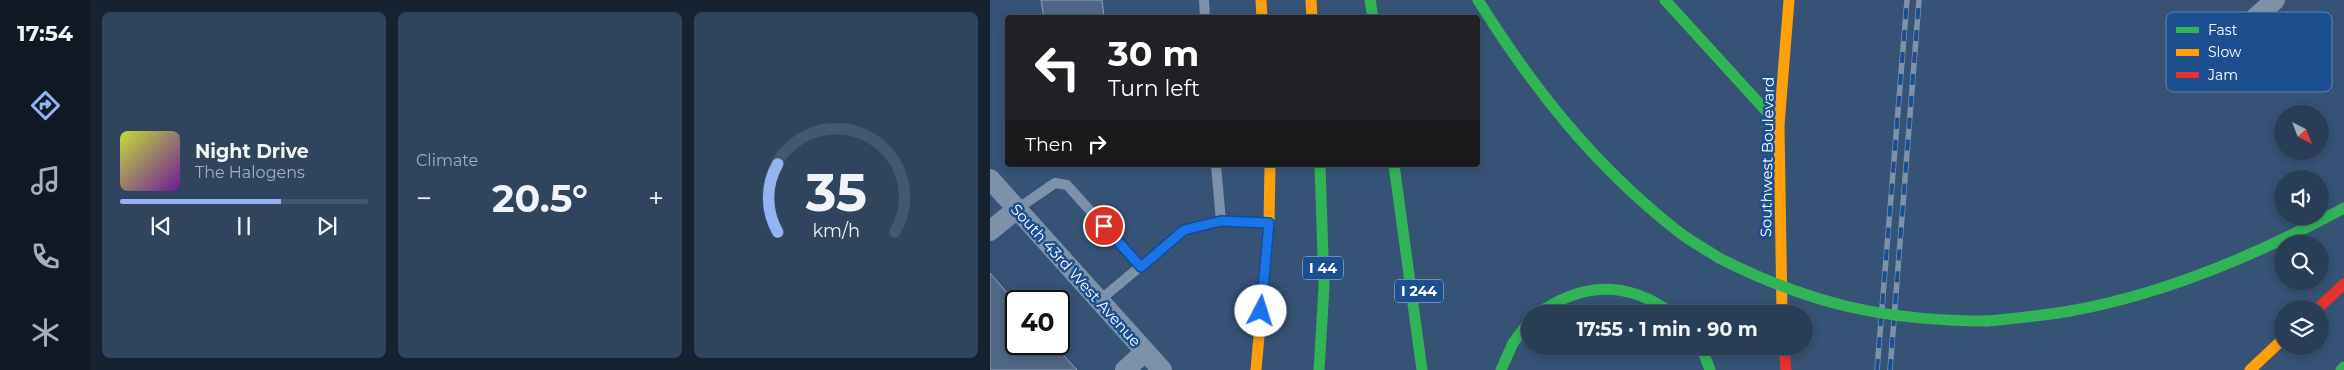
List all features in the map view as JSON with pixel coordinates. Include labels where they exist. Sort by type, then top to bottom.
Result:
[{"type":"main road","points":[[1261,0],[1262,15]]},
{"type":"main road","points":[[1311,0],[1312,15]]},
{"type":"main road","points":[[1370,0],[1372,15]]},
{"type":"main road","points":[[1478,0],[1512,55],[1568,128],[1637,197],[1676,230],[1719,258],[1750,274],[1784,289],[1849,310],[1920,321],[1987,321],[2080,309],[2174,282],[2259,250],[2344,208]]},
{"type":"main road","points":[[1665,0],[1779,125]]},
{"type":"main road","name":"Southwest Boulevard","points":[[1782,305],[1779,125],[1788,0]]},
{"type":"main road","points":[[1256,370],[1269,223],[1270,167]]},
{"type":"main road","name":"I 44","points":[[1320,167],[1324,287],[1320,370]]},
{"type":"main road","points":[[1394,167],[1422,370]]},
{"type":"main road","name":"I 244","points":[[1401,212],[1430,342]]},
{"type":"main road","points":[[2327,300],[2344,284]]},
{"type":"main road","points":[[1551,305],[1569,294],[1589,290],[1612,289],[1632,293],[1659,305]]},
{"type":"main road","points":[[1501,370],[1515,339],[1521,331]]},
{"type":"main road","points":[[2250,370],[2274,348]]},
{"type":"main road","points":[[1704,355],[1710,370]]},
{"type":"main road","points":[[1785,355],[1786,370]]},
{"type":"main road","points":[[2341,370],[2344,367]]},
{"type":"street","points":[[2262,12],[2275,0]]},
{"type":"street","name":"South 43rd West Avenue","points":[[990,179],[1162,370]]},
{"type":"street","points":[[990,231],[1017,209]]},
{"type":"street","points":[[1126,370],[1145,352]]},
{"type":"lane","points":[[1204,0],[1205,15]]},
{"type":"lane","points":[[1216,167],[1221,221]]},
{"type":"lane","points":[[1017,209],[1055,183],[1067,185],[1141,267]]},
{"type":"lane","points":[[1100,300],[1184,230],[1221,221],[1269,223]]},
{"type":"building","points":[[1041,0],[1102,0],[1104,15],[1044,15]]},
{"type":"building","points":[[990,273],[1005,290],[1005,355],[1063,355],[1077,370],[990,370]]},
{"type":"railway","points":[[1877,370],[1907,0]]},
{"type":"railway","points":[[1890,370],[1919,0]]},
{"type":"traffic: fast","points":[[1370,0],[1372,15]]},
{"type":"traffic: fast","points":[[1478,0],[1520,64],[1566,123],[1591,151],[1645,204],[1675,229],[1719,258]]},
{"type":"traffic: fast","points":[[1665,0],[1779,125]]},
{"type":"traffic: fast","points":[[1319,370],[1324,287],[1320,167]]},
{"type":"traffic: fast","points":[[1394,167],[1422,370]]},
{"type":"traffic: fast","points":[[1987,321],[2039,316],[2106,304],[2176,283],[2279,241],[2344,208]]},
{"type":"traffic: fast","points":[[1719,258],[1785,287],[1849,307],[1915,318],[1987,321]]},
{"type":"traffic: fast","points":[[1551,305],[1571,296],[1605,289],[1639,295],[1659,305]]},
{"type":"traffic: fast","points":[[1501,370],[1513,343],[1521,332]]},
{"type":"traffic: fast","points":[[1704,355],[1710,370]]},
{"type":"traffic: fast","points":[[2341,370],[2344,367]]},
{"type":"traffic: slow","points":[[1261,0],[1262,15]]},
{"type":"traffic: slow","points":[[1311,0],[1312,15]]},
{"type":"traffic: slow","points":[[1782,305],[1779,125],[1789,0]]},
{"type":"traffic: slow","points":[[1256,370],[1269,223],[1270,167]]},
{"type":"traffic: slow","points":[[2250,370],[2274,348]]},
{"type":"traffic: jam","points":[[2327,300],[2344,284]]},
{"type":"traffic: jam","points":[[1785,355],[1786,370]]},
{"type":"route","points":[[1104,226],[1141,267],[1184,230],[1221,221],[1269,223],[1261,311]]}]
